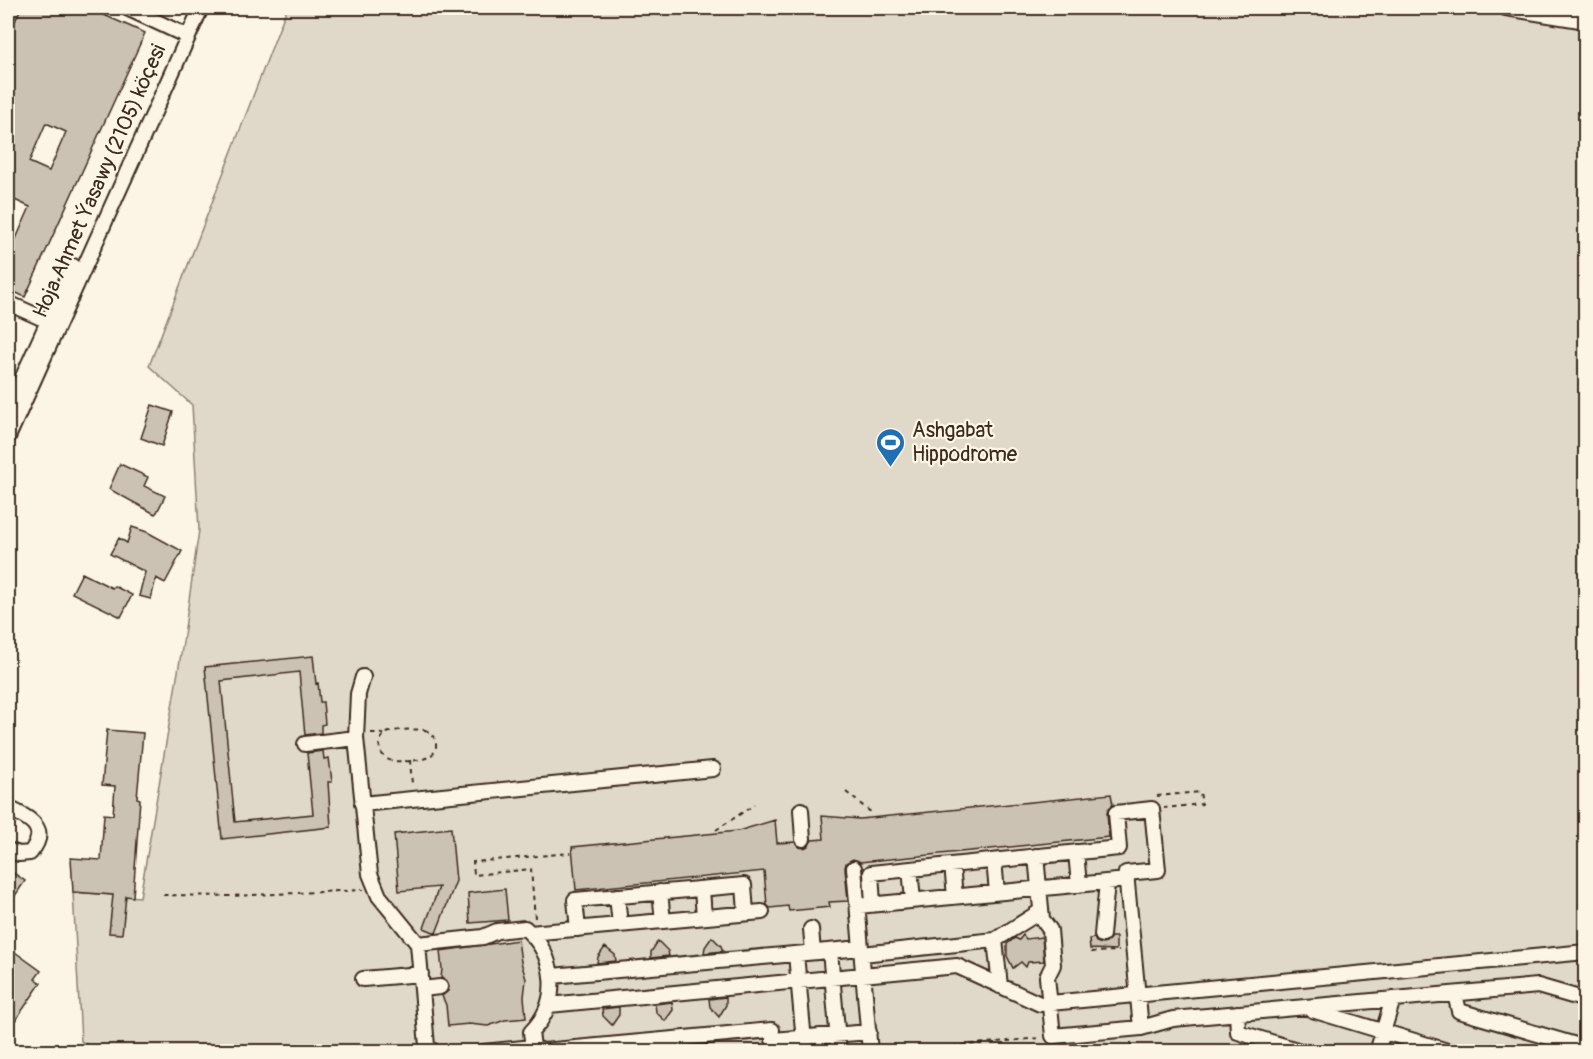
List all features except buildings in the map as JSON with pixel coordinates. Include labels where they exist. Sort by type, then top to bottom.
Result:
[{"type":"street","points":[[127,8],[183,35]]},
{"type":"street","name":"Hoja Ahmet Ýasawy (2105) köçesi","points":[[8,410],[52,323],[183,35],[191,8]]},
{"type":"street","name":"Hoja Ahmet Ýasawy (2105) köçesi","points":[[183,35],[201,8]]},
{"type":"street","points":[[1512,8],[1572,13],[1586,21]]},
{"type":"street","points":[[8,303],[52,323]]},
{"type":"street","name":"Hoja Ahmet Ýasawy (2105) köçesi","points":[[8,437],[52,323]]},
{"type":"street","points":[[363,677],[357,709],[356,738],[367,860],[375,889],[418,944],[427,1046],[434,1052]]},
{"type":"street","points":[[305,744],[356,738]]},
{"type":"street","points":[[362,804],[713,770]]},
{"type":"street","points":[[873,904],[871,873],[1119,848],[1116,813],[1155,803],[1158,870],[1126,873],[1141,1028]]},
{"type":"street","points":[[8,808],[33,822],[38,832],[38,844],[30,853],[19,854],[8,850]]},
{"type":"street","points":[[801,810],[803,839]]},
{"type":"street","points":[[1076,852],[1079,885]]},
{"type":"street","points":[[1036,856],[1042,919],[1050,930],[1053,965],[1047,977],[1053,1036],[1141,1028],[1173,1019],[1538,986],[1586,1000]]},
{"type":"street","points":[[994,861],[997,892]]},
{"type":"street","points":[[952,865],[955,896]]},
{"type":"street","points":[[854,868],[870,1052]]},
{"type":"street","points":[[910,869],[913,900]]},
{"type":"street","points":[[858,906],[1127,880]]},
{"type":"street","points":[[1102,935],[1107,882]]},
{"type":"street","points":[[578,929],[575,900],[744,885],[746,913]]},
{"type":"street","points":[[702,889],[704,917]]},
{"type":"street","points":[[660,892],[663,921]]},
{"type":"street","points":[[617,896],[620,925]]},
{"type":"street","points":[[552,976],[813,952],[862,951],[995,940],[1041,911]]},
{"type":"street","points":[[533,933],[762,912]]},
{"type":"street","points":[[418,944],[483,937],[497,931],[525,928],[533,933],[545,952],[552,976],[549,1005],[542,1020],[531,1032],[533,1047]]},
{"type":"street","points":[[811,929],[813,952]]},
{"type":"street","points":[[995,940],[1000,986]]},
{"type":"street","points":[[955,944],[957,966]]},
{"type":"street","points":[[830,951],[839,1052]]},
{"type":"street","points":[[549,1005],[957,966],[1040,1004],[1586,952]]},
{"type":"street","points":[[796,954],[804,1045]]},
{"type":"street","points":[[363,979],[421,974]]},
{"type":"street","points":[[422,989],[440,987]]},
{"type":"street","points":[[1171,992],[1173,1019]]},
{"type":"street","points":[[1455,993],[1459,1011],[1586,1048]]},
{"type":"street","points":[[1377,1052],[1393,999]]},
{"type":"street","points":[[1303,1007],[1451,1052]]},
{"type":"street","points":[[1237,1013],[1238,1032],[1304,1052]]},
{"type":"street","points":[[483,1052],[533,1047],[543,1051],[773,1035],[804,1045],[837,1035],[869,1032]]},
{"type":"path","points":[[420,730],[429,732],[436,743],[434,752],[427,758],[410,760],[386,759],[379,748],[381,739],[393,732],[420,730]]},
{"type":"path","points":[[410,760],[414,799]]},
{"type":"path","points":[[846,792],[873,814]]},
{"type":"path","points":[[1200,792],[1202,804],[1155,803],[1200,792]]},
{"type":"path","points":[[716,830],[754,805]]},
{"type":"path","points":[[533,933],[531,869],[474,874],[473,862],[570,853]]},
{"type":"path","points":[[163,896],[231,896],[375,889]]},
{"type":"path","points":[[1091,952],[1134,951]]},
{"type":"path","points":[[890,1052],[1053,1036]]},
{"type":"shaded area","name":"Ashgabat Hippodrome","points":[[287,8],[1585,8],[1585,1051],[97,1051],[81,1041],[73,892],[140,897],[183,642],[199,530],[192,405],[149,366]]},
{"type":"place","name":"Ashgabat Hippodrome","points":[[891,468]]}]
